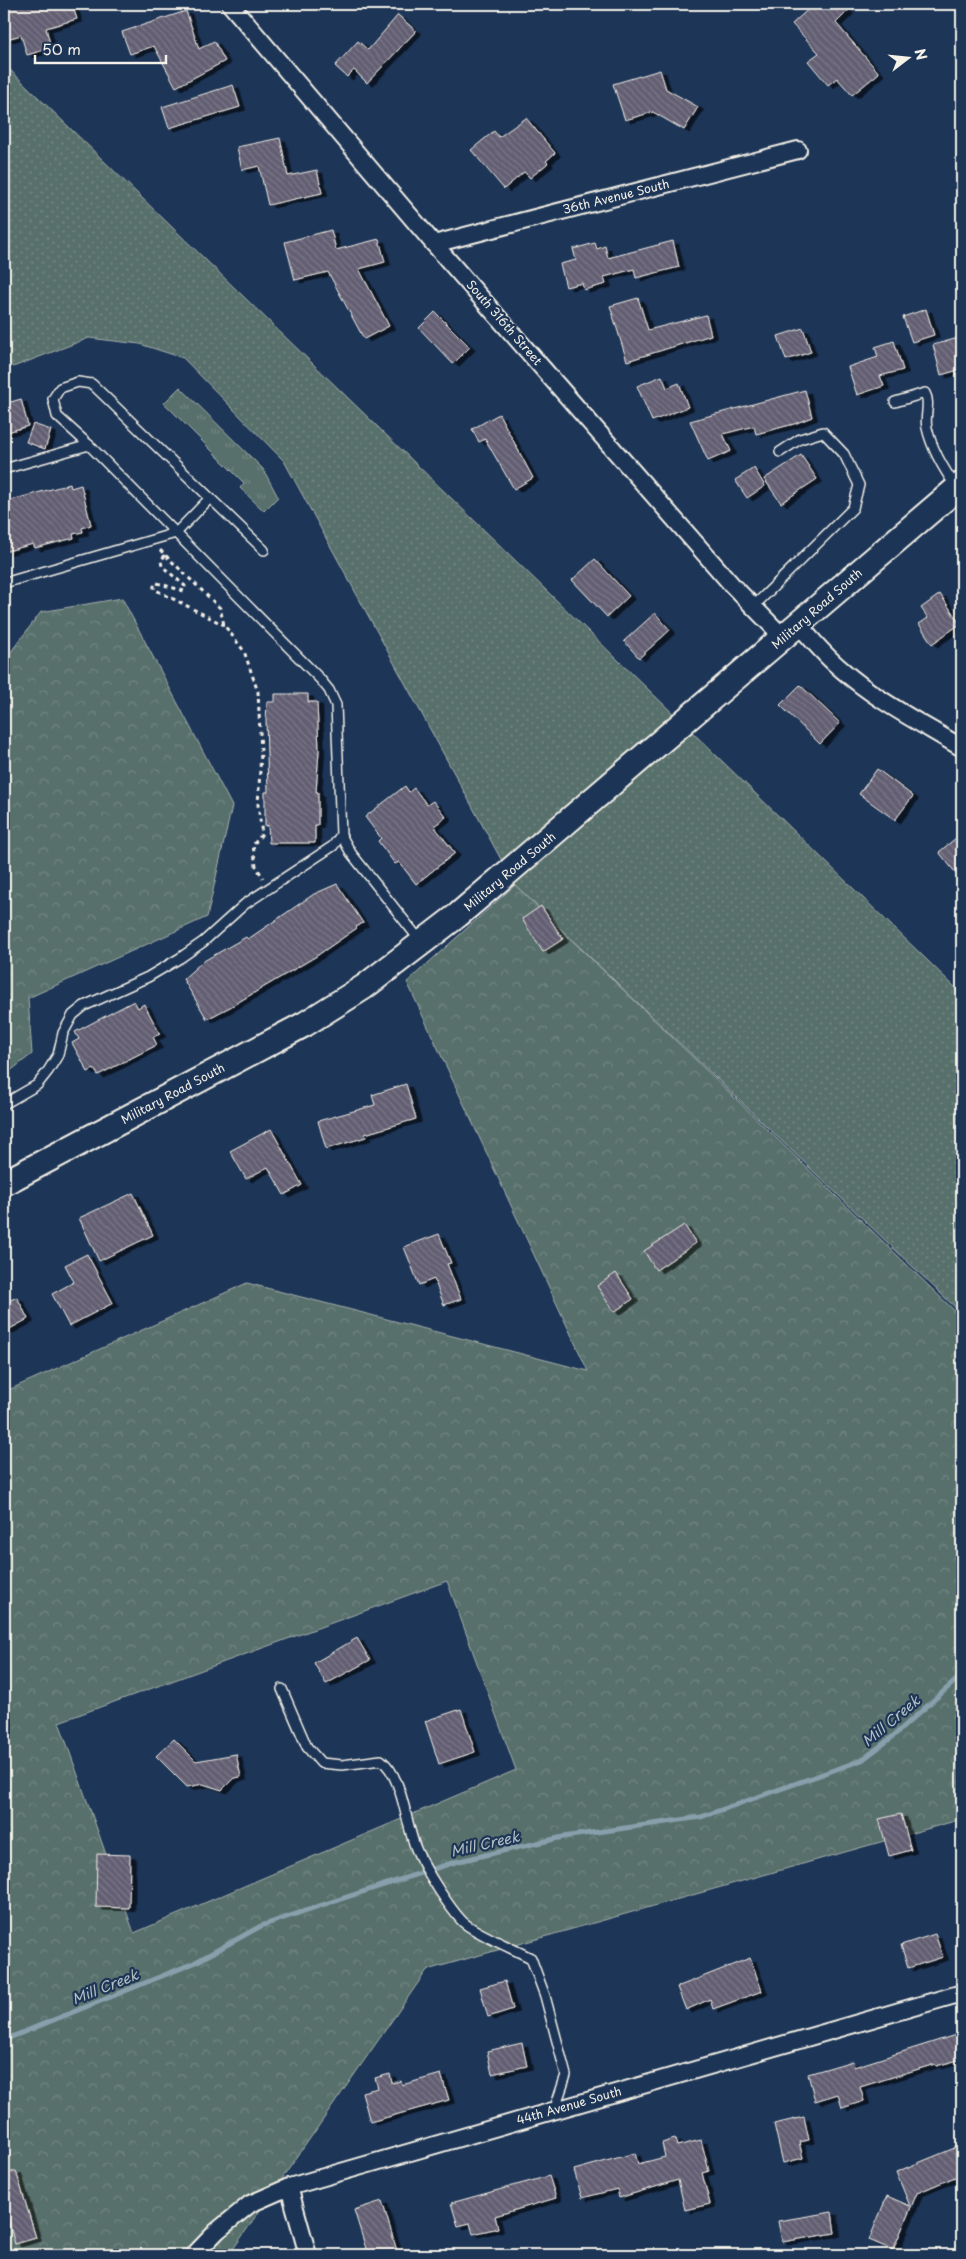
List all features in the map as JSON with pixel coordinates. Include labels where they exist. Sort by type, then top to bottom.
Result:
[{"type":"main road","name":"Military Road South","points":[[4,1184],[305,1024],[364,986],[458,915],[960,486]]},
{"type":"street","name":"South 316th Street","points":[[230,4],[434,244],[753,607],[825,654],[859,684],[888,704],[962,748]]},
{"type":"street","name":"36th Avenue South","points":[[434,244],[798,150]]},
{"type":"street","name":"44th Avenue South","points":[[194,2255],[217,2231],[250,2204],[289,2187],[962,1993]]},
{"type":"street","points":[[289,2187],[308,2255]]},
{"type":"lane","points":[[264,550],[92,384],[87,382],[72,383],[60,388],[55,394],[53,399],[56,416],[89,445],[329,690],[336,704],[341,835],[351,853],[422,943]]},
{"type":"lane","points":[[895,402],[925,393],[928,397],[926,426],[944,469],[960,486]]},
{"type":"lane","points":[[753,607],[853,508],[859,485],[844,454],[822,432],[800,439],[780,452]]},
{"type":"lane","points":[[4,469],[89,445]]},
{"type":"lane","points":[[4,583],[176,534],[210,498]]},
{"type":"lane","points":[[4,1104],[37,1085],[58,1054],[63,1033],[72,1016],[84,1006],[148,977],[180,958],[203,942],[245,904],[333,846],[341,835]]},
{"type":"lane","points":[[282,1688],[307,1746],[321,1763],[342,1766],[381,1760],[389,1766],[406,1811],[416,1850],[436,1884],[464,1923],[531,1958],[545,1996],[566,2075],[554,2110]]},
{"type":"path","points":[[150,541],[220,608],[224,625],[244,651],[258,692],[261,752],[258,805],[262,834],[253,845],[256,866],[269,888]]},
{"type":"path","points":[[165,555],[162,566],[185,586],[184,590],[157,582],[154,584],[154,589],[224,625]]},
{"type":"green space","points":[[4,64],[962,994],[962,1314],[515,885],[284,461],[183,358],[140,344],[89,338],[13,367],[4,358]]},
{"type":"green space","points":[[180,387],[263,469],[278,497],[264,511],[240,488],[244,483],[164,403]]},
{"type":"green space","points":[[122,598],[232,806],[207,917],[28,998],[32,1054],[4,1076],[4,661],[41,612]]},
{"type":"green space","points":[[515,885],[962,1318],[962,1819],[427,1970],[229,2255],[4,2255],[4,1392],[247,1283],[588,1371],[407,982]],"holes":[[[447,1581],[516,1770],[134,1933],[59,1722]]]},
{"type":"building","points":[[4,4],[72,4],[77,19],[46,28],[51,48],[27,55],[21,35],[7,39],[4,31]]},
{"type":"building","points":[[814,4],[841,4],[848,11],[836,23],[879,73],[852,95],[837,78],[828,85],[808,61],[819,53],[792,24]]},
{"type":"building","points":[[186,11],[199,49],[214,41],[225,61],[176,87],[154,46],[130,54],[122,32]]},
{"type":"building","points":[[398,15],[416,31],[367,83],[354,70],[347,77],[335,66],[358,41],[368,50]]},
{"type":"building","points":[[660,70],[666,89],[698,107],[684,130],[653,112],[625,120],[613,84]]},
{"type":"building","points":[[233,85],[240,107],[169,128],[162,107]]},
{"type":"building","points":[[526,118],[555,153],[546,161],[548,163],[530,178],[524,172],[504,189],[471,150],[494,131],[499,137]]},
{"type":"building","points":[[280,138],[288,176],[317,170],[322,193],[268,205],[259,166],[242,170],[237,147]]},
{"type":"building","points":[[331,230],[336,250],[379,239],[385,262],[359,269],[389,326],[364,339],[328,272],[295,280],[285,242]]},
{"type":"building","points":[[673,241],[679,267],[636,278],[634,269],[604,277],[606,284],[584,290],[582,283],[566,287],[560,264],[576,260],[573,249],[595,243],[597,249],[605,246],[608,258]]},
{"type":"building","points":[[638,298],[648,330],[706,315],[711,335],[627,361],[610,306]]},
{"type":"building","points":[[926,309],[934,335],[912,342],[903,317]]},
{"type":"building","points":[[435,312],[470,347],[453,364],[419,328]]},
{"type":"building","points":[[803,328],[811,352],[786,360],[778,336]]},
{"type":"building","points":[[962,337],[962,369],[941,375],[933,345]]},
{"type":"building","points":[[894,341],[903,370],[880,376],[884,386],[857,395],[848,367],[878,357],[875,347]]},
{"type":"building","points":[[662,376],[667,388],[679,383],[688,407],[652,421],[637,386]]},
{"type":"building","points":[[805,390],[812,417],[756,434],[754,426],[723,434],[731,451],[708,461],[690,421]]},
{"type":"building","points":[[21,399],[28,426],[4,433],[4,404]]},
{"type":"building","points":[[499,414],[533,478],[514,489],[485,439],[479,442],[472,429]]},
{"type":"building","points":[[33,424],[51,430],[45,449],[26,442]]},
{"type":"building","points":[[801,455],[817,479],[781,503],[764,479]]},
{"type":"building","points":[[754,468],[765,486],[747,498],[735,480]]},
{"type":"building","points":[[70,484],[71,488],[81,485],[91,525],[82,528],[83,532],[73,534],[74,538],[35,548],[33,544],[4,552],[4,502]]},
{"type":"building","points":[[595,559],[629,596],[607,617],[572,580]]},
{"type":"building","points":[[940,594],[960,624],[932,644],[919,624],[928,618],[921,608]]},
{"type":"building","points":[[655,613],[670,630],[639,658],[624,641]]},
{"type":"building","points":[[800,685],[840,723],[820,744],[780,705]]},
{"type":"building","points":[[275,694],[308,694],[308,702],[317,702],[319,751],[316,792],[318,792],[318,825],[315,825],[315,843],[269,843],[268,825],[265,826],[265,792],[268,792],[266,719],[267,702],[275,702]]},
{"type":"building","points":[[877,769],[913,796],[895,820],[859,794]]},
{"type":"building","points":[[405,786],[409,792],[414,788],[427,805],[433,801],[446,817],[434,826],[455,853],[416,884],[399,862],[395,864],[378,841],[381,838],[365,817]]},
{"type":"building","points":[[962,833],[962,881],[939,852]]},
{"type":"building","points":[[337,884],[363,923],[315,957],[207,1019],[183,979],[202,962],[246,937],[248,939],[314,894]]},
{"type":"building","points":[[541,906],[563,939],[543,952],[522,919]]},
{"type":"building","points":[[134,1001],[138,1008],[144,1004],[160,1034],[153,1037],[157,1045],[98,1075],[94,1069],[88,1072],[72,1043],[79,1039],[75,1032]]},
{"type":"building","points":[[406,1084],[416,1119],[365,1134],[366,1137],[326,1149],[318,1121],[375,1105],[372,1095]]},
{"type":"building","points":[[271,1129],[302,1185],[284,1195],[268,1167],[246,1179],[230,1151]]},
{"type":"building","points":[[133,1193],[153,1235],[99,1261],[79,1218]]},
{"type":"building","points":[[684,1225],[696,1243],[656,1270],[644,1251]]},
{"type":"building","points":[[439,1234],[451,1263],[447,1264],[461,1299],[444,1305],[434,1279],[419,1285],[404,1247]]},
{"type":"building","points":[[87,1254],[113,1303],[69,1326],[52,1294],[74,1282],[65,1265]]},
{"type":"building","points":[[616,1273],[633,1299],[614,1312],[597,1286]]},
{"type":"building","points":[[17,1297],[28,1319],[4,1332],[4,1303]]},
{"type":"building","points":[[357,1638],[370,1660],[326,1684],[314,1663]]},
{"type":"building","points":[[461,1709],[475,1752],[439,1764],[425,1721]]},
{"type":"building","points":[[174,1739],[196,1761],[236,1754],[241,1777],[234,1778],[222,1790],[203,1784],[187,1787],[156,1756]]},
{"type":"building","points":[[901,1814],[911,1850],[889,1856],[879,1819]]},
{"type":"building","points":[[97,1854],[130,1855],[129,1908],[96,1907]]},
{"type":"building","points":[[935,1934],[943,1957],[908,1968],[901,1945]]},
{"type":"building","points":[[750,1958],[762,1991],[713,2009],[710,1999],[686,2010],[677,1987]]},
{"type":"building","points":[[505,1981],[513,2009],[488,2017],[480,1988]]},
{"type":"building","points":[[962,2033],[962,2059],[936,2066],[935,2064],[860,2087],[864,2101],[842,2108],[838,2094],[815,2101],[808,2074],[853,2061],[854,2067]]},
{"type":"building","points":[[522,2043],[527,2066],[492,2074],[487,2051]]},
{"type":"building","points":[[390,2074],[392,2083],[401,2081],[402,2085],[441,2074],[449,2100],[370,2122],[362,2092],[378,2088],[375,2078]]},
{"type":"building","points":[[804,2117],[809,2140],[799,2142],[803,2158],[783,2163],[774,2124]]},
{"type":"building","points":[[675,2139],[677,2146],[701,2140],[709,2171],[702,2173],[710,2204],[685,2210],[678,2180],[619,2198],[617,2189],[582,2198],[574,2170],[635,2153],[638,2164],[665,2157],[662,2143]]},
{"type":"building","points":[[962,2145],[962,2174],[917,2193],[893,2250],[869,2240],[887,2196],[910,2206],[896,2172]]},
{"type":"building","points":[[16,2171],[36,2238],[15,2244],[4,2205],[4,2174]]},
{"type":"building","points":[[549,2176],[556,2198],[495,2216],[498,2228],[473,2234],[470,2223],[458,2226],[451,2203]]},
{"type":"building","points":[[382,2201],[397,2251],[385,2255],[368,2255],[354,2210]]},
{"type":"building","points":[[832,2212],[835,2233],[782,2242],[778,2221]]},
{"type":"waterway","name":"Mill Creek","points":[[4,2040],[194,1963],[261,1926],[319,1906],[455,1862],[563,1837],[701,1817],[862,1760],[891,1738],[962,1675]]}]
